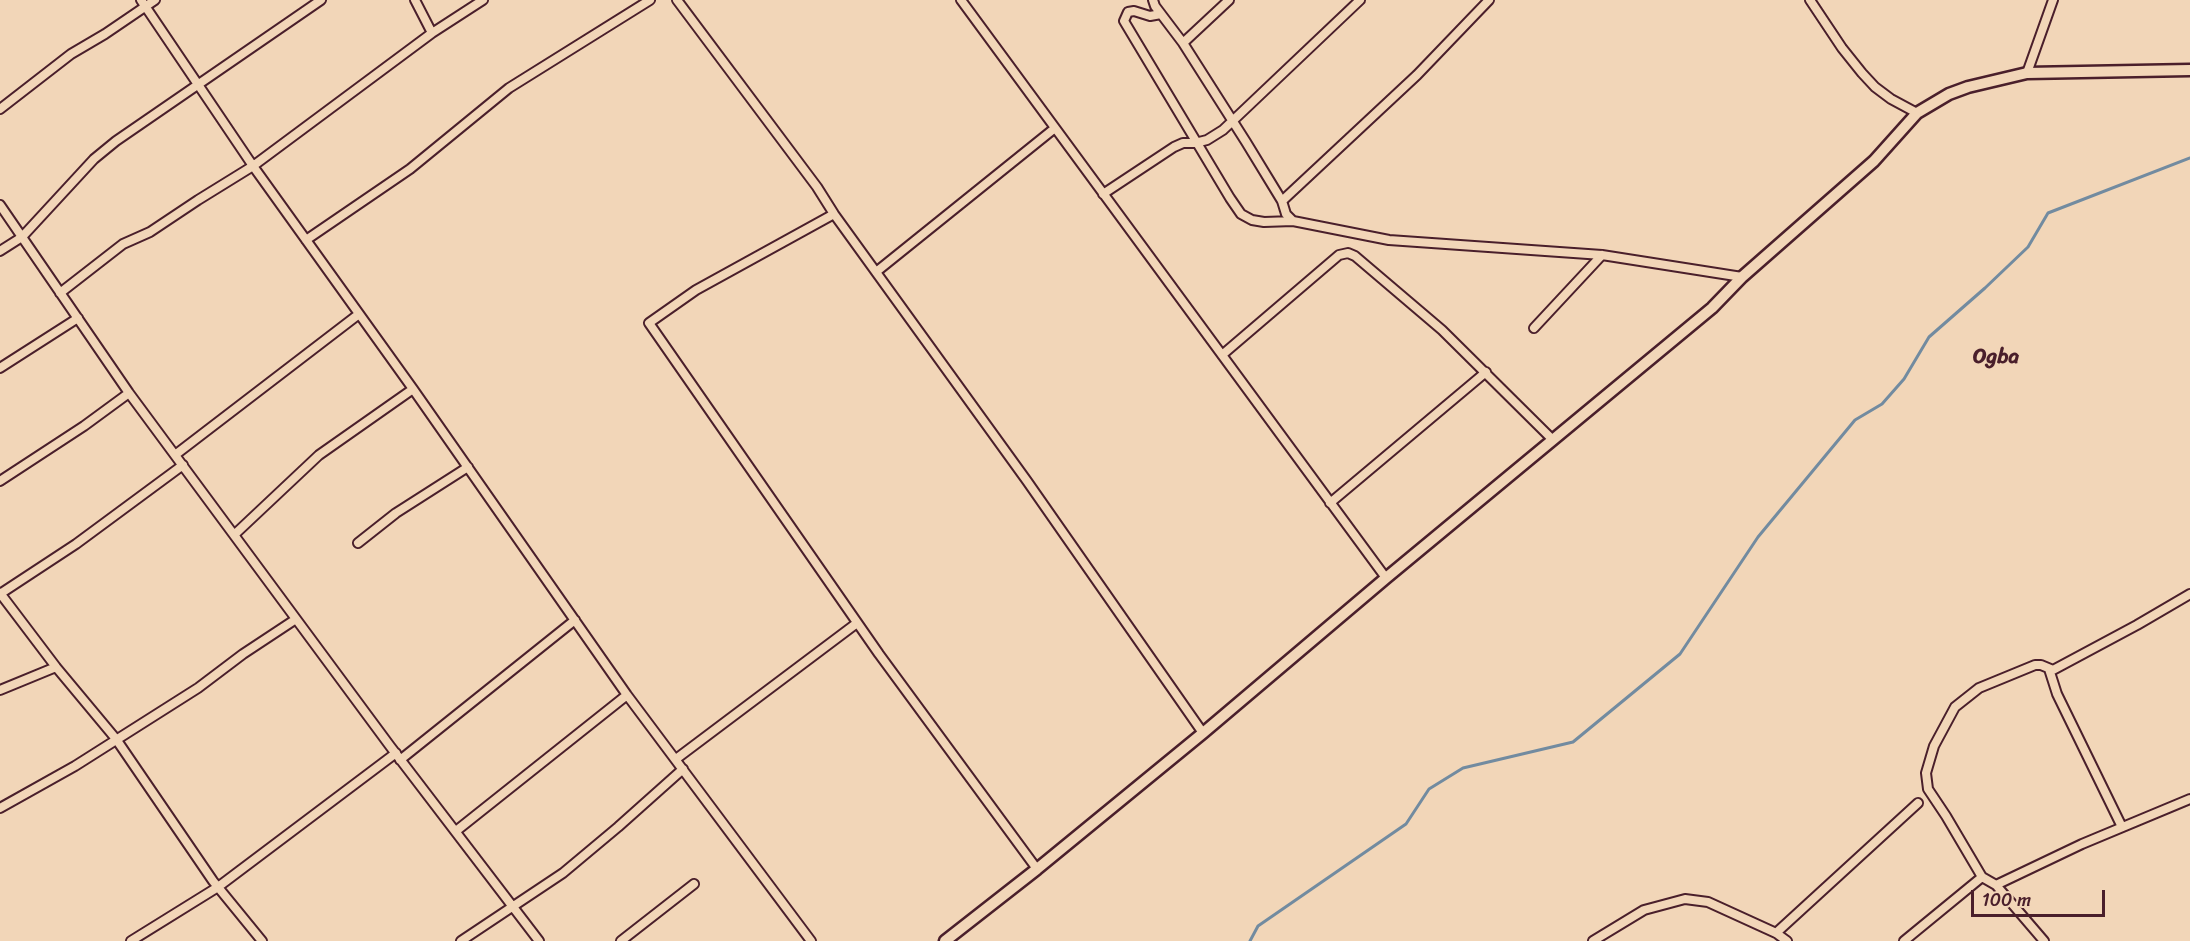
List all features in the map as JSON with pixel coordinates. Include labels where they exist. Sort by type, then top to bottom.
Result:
[{"type":"street","points":[[0,109],[71,54],[105,34],[143,3],[154,0]]},
{"type":"street","points":[[0,252],[22,237],[94,159],[116,141],[321,0]]},
{"type":"street","points":[[415,0],[432,33]]},
{"type":"street","points":[[60,292],[123,244],[150,232],[253,166],[432,33],[483,0]]},
{"type":"street","points":[[306,240],[410,169],[509,88],[650,0]]},
{"type":"street","points":[[676,0],[818,187],[834,214],[1027,481],[1203,733]]},
{"type":"street","points":[[961,0],[1386,578]]},
{"type":"street","points":[[1153,0],[1232,120],[1282,201],[1286,214],[1293,221]]},
{"type":"street","points":[[1183,43],[1229,0]]},
{"type":"street","points":[[1103,194],[1174,147],[1183,143],[1207,140],[1223,130],[1360,0]]},
{"type":"street","points":[[1282,201],[1417,75],[1489,0]]},
{"type":"street","points":[[1810,0],[1842,48],[1868,80],[1891,99],[1917,113]]},
{"type":"street","points":[[2028,72],[2053,0]]},
{"type":"street","points":[[143,3],[253,166],[413,389],[627,695],[812,941]]},
{"type":"street","points":[[1161,14],[1149,16],[1134,11],[1128,12],[1124,21],[1125,27],[1155,71],[1240,214],[1252,220],[1293,221],[1389,240],[1602,255],[1742,277]]},
{"type":"street","points":[[945,941],[1203,733],[1712,308],[1742,277],[1874,161],[1917,113],[1949,94],[2028,72],[2190,70]]},
{"type":"street","points":[[876,272],[1055,128]]},
{"type":"street","points":[[0,205],[129,393],[398,757],[539,941]]},
{"type":"street","points":[[834,214],[696,290],[649,323],[857,623],[1037,869]]},
{"type":"street","points":[[1222,355],[1340,255],[1348,253],[1355,256],[1442,330],[1553,440]]},
{"type":"street","points":[[1534,328],[1602,255]]},
{"type":"street","points":[[175,454],[359,314]]},
{"type":"street","points":[[0,368],[78,318]]},
{"type":"street","points":[[1330,502],[1486,372]]},
{"type":"street","points":[[234,534],[319,455],[413,389]]},
{"type":"street","points":[[0,480],[84,426],[129,393]]},
{"type":"street","points":[[183,465],[76,544],[0,593],[56,667],[116,739],[218,887],[262,941]]},
{"type":"street","points":[[358,543],[396,513],[468,467]]},
{"type":"street","points":[[2044,941],[1996,885],[1982,877],[1928,789],[1926,773],[1934,746],[1955,707],[1979,688],[2035,665],[2041,664],[2053,670],[2137,626],[2190,594]]},
{"type":"street","points":[[0,808],[75,766],[198,688],[243,654],[296,619]]},
{"type":"street","points":[[131,941],[218,887],[398,757],[574,620]]},
{"type":"street","points":[[676,759],[857,623]]},
{"type":"street","points":[[0,690],[56,667]]},
{"type":"street","points":[[2049,669],[2057,694],[2122,827]]},
{"type":"street","points":[[456,831],[627,695]]},
{"type":"street","points":[[461,941],[563,873],[683,769]]},
{"type":"street","points":[[1996,885],[2122,827],[2190,799]]},
{"type":"street","points":[[1776,933],[1918,803]]},
{"type":"street","points":[[1904,941],[1982,877]]},
{"type":"street","points":[[621,941],[694,885]]},
{"type":"street","points":[[1593,941],[1644,910],[1684,899],[1708,902],[1776,933],[1787,941]]},
{"type":"waterway","points":[[1250,941],[1258,926],[1406,824],[1429,789],[1463,768],[1573,742],[1680,654],[1758,537],[1855,420],[1882,404],[1904,379],[1929,337],[2028,247],[2048,213],[2190,158]]},
{"type":"district","name":"Ogba","points":[[1996,358]]}]
